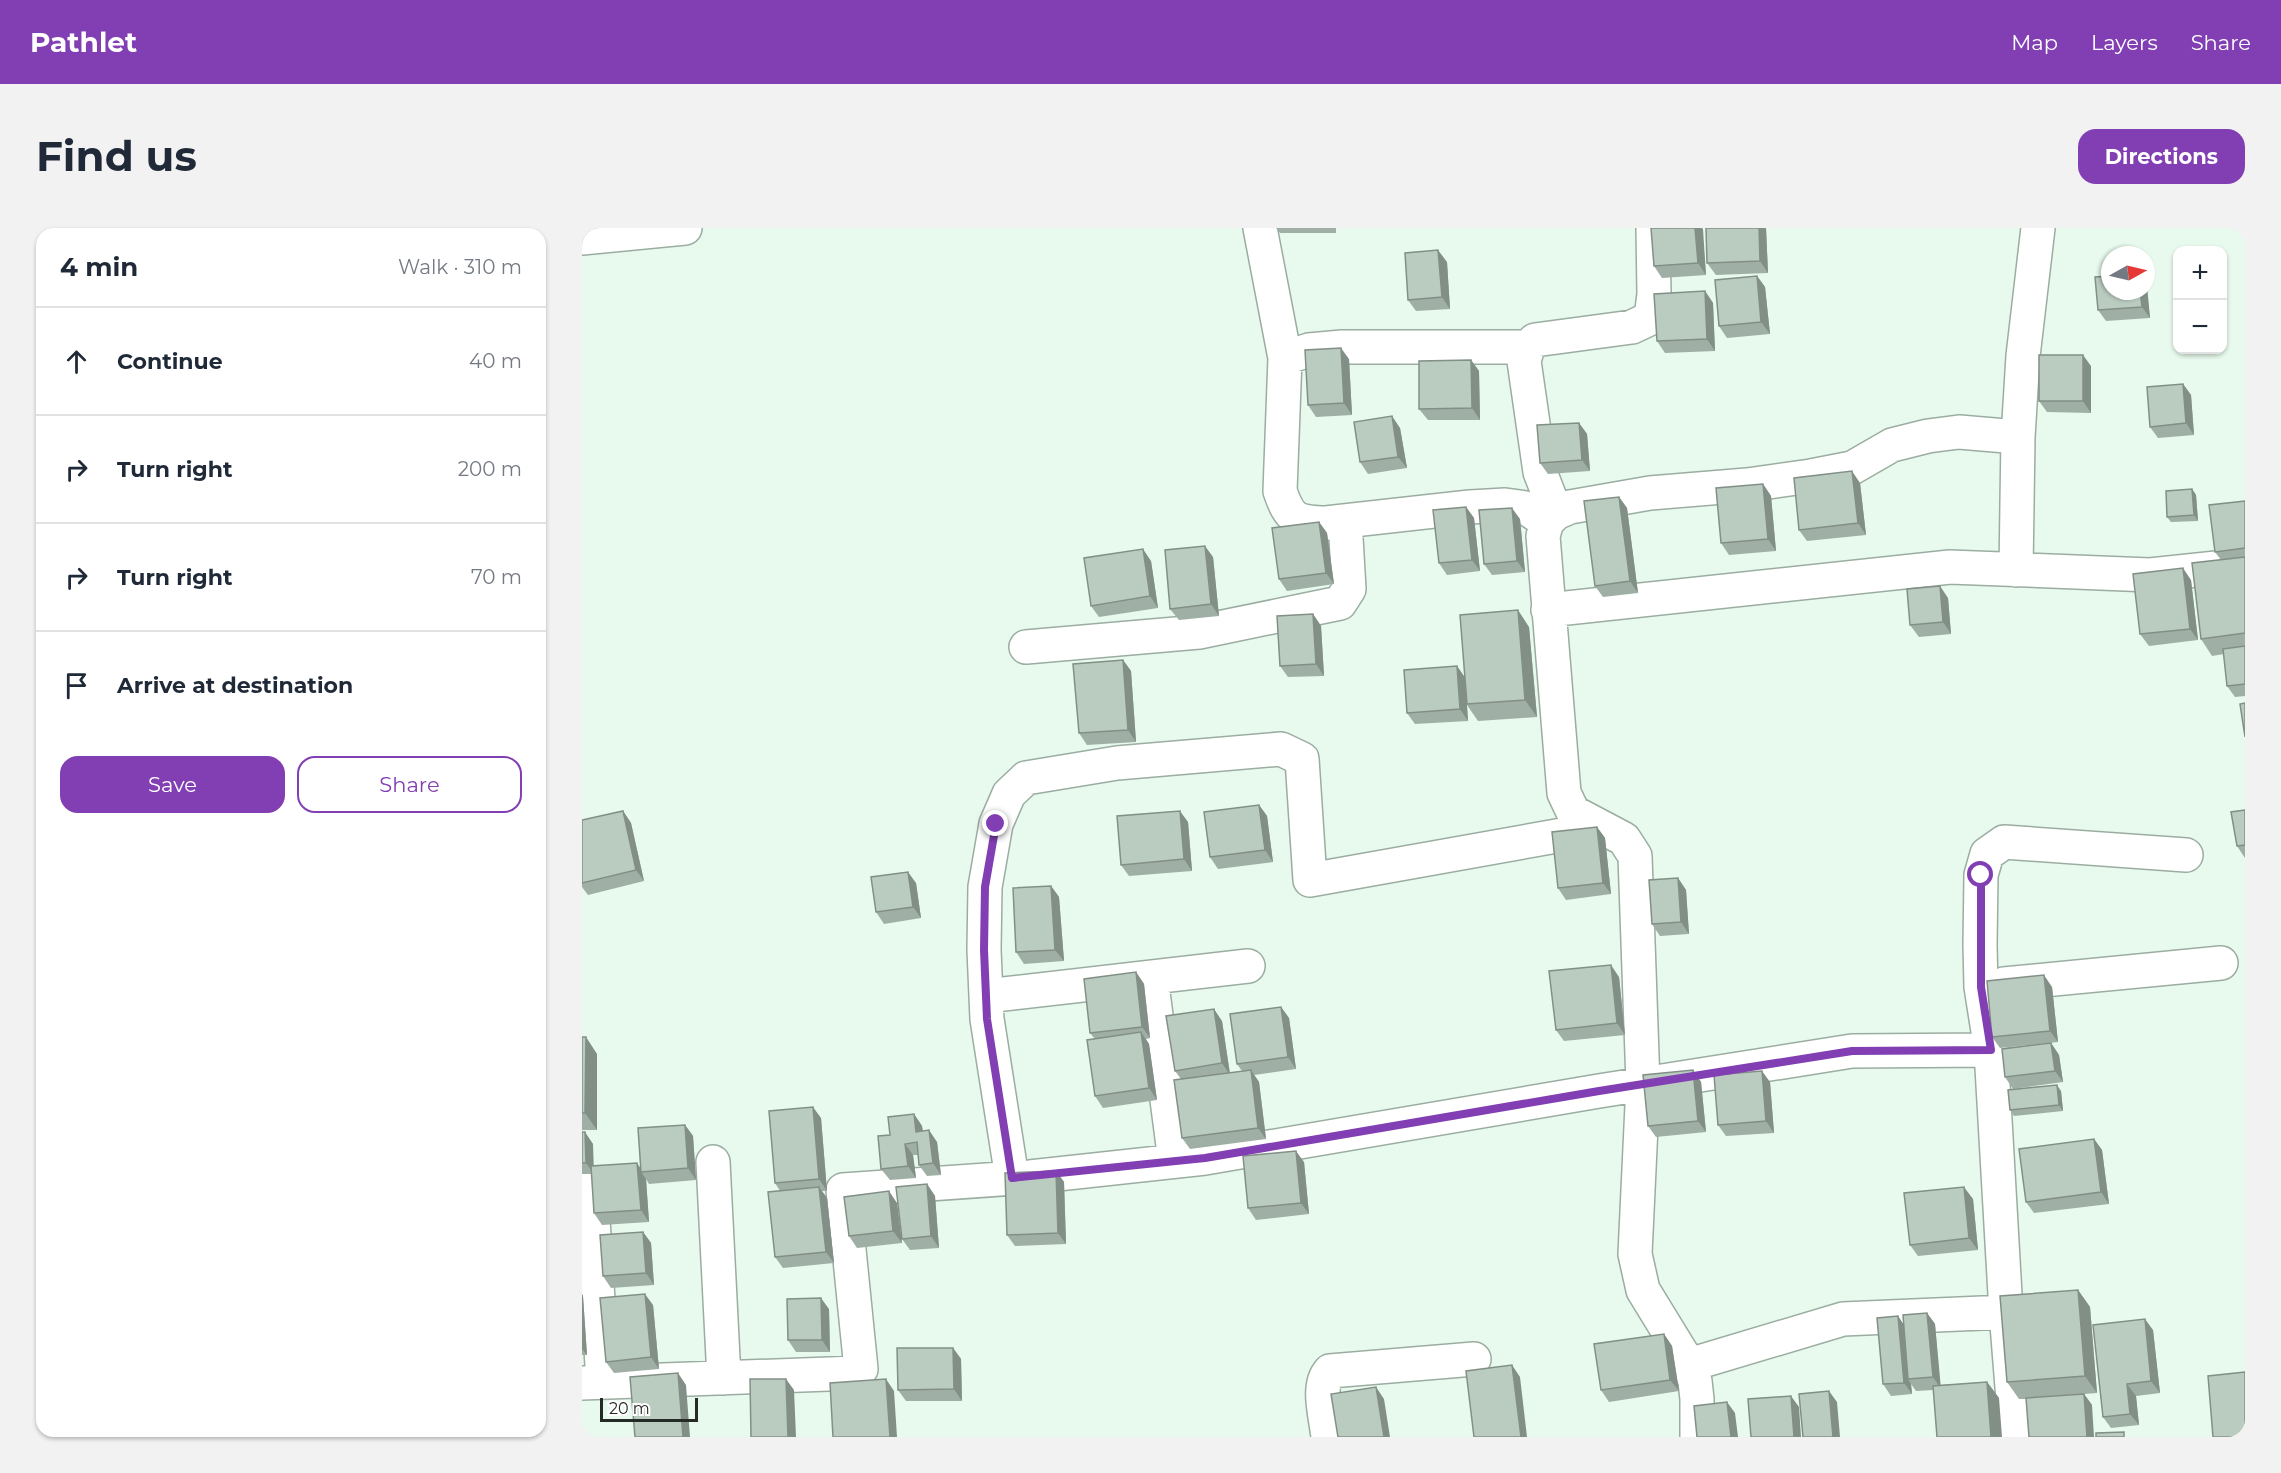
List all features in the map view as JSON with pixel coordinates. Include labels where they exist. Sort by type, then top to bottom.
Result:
[{"type":"street","points":[[582,238],[685,228]]},
{"type":"street","points":[[1260,228],[1285,358],[1280,491],[1287,510],[1303,522],[1326,523],[1505,505],[1526,508],[1552,518]]},
{"type":"street","points":[[1552,518],[1540,472],[1524,361],[1528,347],[1535,340],[1632,327],[1651,318],[1654,294],[1653,228]]},
{"type":"street","points":[[2016,570],[2018,437],[2023,356],[2038,228]]},
{"type":"street","points":[[1285,358],[1309,350],[1342,347],[1528,347]]},
{"type":"street","points":[[1697,1437],[1695,1381],[1689,1365],[1643,1290],[1635,1254],[1643,1084],[1635,856],[1624,839],[1573,812],[1564,793],[1543,536],[1552,518],[1570,507],[1650,493],[1747,485],[1852,468],[1892,445],[1928,436],[1959,432],[2018,437]]},
{"type":"street","points":[[1026,647],[1199,632],[1340,603],[1348,589],[1345,521]]},
{"type":"street","points":[[1548,610],[1950,567],[2150,575],[2245,565]]},
{"type":"street","points":[[1012,1178],[987,1019],[985,887],[996,824],[1009,794],[1026,778],[1117,763],[1281,749],[1302,759],[1310,880],[1603,828]]},
{"type":"street","points":[[2016,1437],[2006,1312],[1991,1050],[1981,987],[1981,875],[1987,854],[2004,842],[2186,855]]},
{"type":"street","points":[[1981,987],[2222,963]]},
{"type":"street","points":[[986,996],[1248,966]]},
{"type":"street","points":[[1151,977],[1175,1161]]},
{"type":"street","points":[[591,1185],[592,1382],[856,1373],[861,1369],[843,1190],[1012,1178],[1175,1161],[1852,1051],[1991,1050]]},
{"type":"street","points":[[713,1162],[724,1377]]},
{"type":"street","points":[[1689,1365],[1843,1319],[2006,1312]]},
{"type":"street","points":[[1328,1437],[1323,1390],[1324,1377],[1330,1371],[1474,1359]]},
{"type":"building","points":[[1651,228],[1695,228],[1698,263],[1654,266]]},
{"type":"building","points":[[1706,228],[1759,228],[1760,261],[1707,263]]},
{"type":"building","points":[[1438,250],[1442,297],[1408,300],[1405,253]]},
{"type":"building","points":[[1757,276],[1761,322],[1719,326],[1715,280]]},
{"type":"building","points":[[2095,277],[2101,277],[2101,300],[2141,300],[2142,307],[2098,310]]},
{"type":"building","points":[[1705,291],[1707,339],[1657,341],[1654,294]]},
{"type":"building","points":[[1341,348],[1344,403],[1308,405],[1305,350]]},
{"type":"building","points":[[2039,355],[2083,355],[2083,401],[2039,401]]},
{"type":"building","points":[[1471,360],[1472,408],[1419,409],[1419,361]]},
{"type":"building","points":[[2183,384],[2186,423],[2150,427],[2147,387]]},
{"type":"building","points":[[1392,416],[1398,457],[1360,462],[1354,422]]},
{"type":"building","points":[[1579,423],[1582,460],[1540,463],[1537,425]]},
{"type":"building","points":[[1852,471],[1858,523],[1799,530],[1794,478]]},
{"type":"building","points":[[1763,484],[1768,539],[1721,543],[1716,488]]},
{"type":"building","points":[[2192,489],[2194,515],[2167,517],[2166,491]]},
{"type":"building","points":[[1619,497],[1630,581],[1595,586],[1584,501]]},
{"type":"building","points":[[2245,501],[2245,548],[2215,552],[2209,505]]},
{"type":"building","points":[[1466,507],[1472,560],[1439,563],[1433,510]]},
{"type":"building","points":[[1512,508],[1517,561],[1484,564],[1479,510]]},
{"type":"building","points":[[1319,522],[1326,573],[1279,579],[1272,528]]},
{"type":"building","points":[[1205,546],[1211,604],[1170,609],[1165,550]]},
{"type":"building","points":[[1143,549],[1150,596],[1091,606],[1084,558]]},
{"type":"building","points":[[2245,557],[2245,633],[2201,639],[2192,563]]},
{"type":"building","points":[[2183,568],[2190,629],[2140,634],[2133,574]]},
{"type":"building","points":[[1940,586],[1943,622],[1910,625],[1907,589]]},
{"type":"building","points":[[1518,610],[1525,700],[1467,704],[1460,615]]},
{"type":"building","points":[[1313,614],[1316,664],[1280,666],[1277,616]]},
{"type":"building","points":[[2245,646],[2245,684],[2227,686],[2223,649]]},
{"type":"building","points":[[1123,660],[1128,730],[1079,733],[1073,664]]},
{"type":"building","points":[[1457,666],[1460,709],[1407,713],[1404,670]]},
{"type":"building","points":[[2245,703],[2245,737],[2240,704]]},
{"type":"building","points":[[1259,805],[1265,850],[1210,857],[1204,812]]},
{"type":"building","points":[[2245,810],[2245,845],[2237,846],[2231,812]]},
{"type":"building","points":[[623,811],[636,870],[582,883],[582,820]]},
{"type":"building","points":[[1180,811],[1184,859],[1121,865],[1117,816]]},
{"type":"building","points":[[1597,827],[1603,883],[1558,888],[1552,832]]},
{"type":"building","points":[[908,872],[913,907],[876,912],[871,877]]},
{"type":"building","points":[[1678,878],[1681,922],[1652,924],[1649,880]]},
{"type":"building","points":[[1051,886],[1055,950],[1016,952],[1013,888]]},
{"type":"building","points":[[1611,965],[1617,1023],[1556,1030],[1549,971]]},
{"type":"building","points":[[1136,972],[1142,1027],[1090,1033],[1084,979]]},
{"type":"building","points":[[2044,975],[2050,1031],[1992,1037],[1987,981]]},
{"type":"building","points":[[1281,1007],[1288,1057],[1237,1064],[1230,1014]]},
{"type":"building","points":[[1214,1009],[1222,1063],[1175,1071],[1166,1016]]},
{"type":"building","points":[[1141,1032],[1149,1088],[1095,1096],[1087,1040]]},
{"type":"building","points":[[582,1037],[586,1037],[585,1113],[582,1113]]},
{"type":"building","points":[[2051,1043],[2055,1071],[2005,1077],[2002,1049]]},
{"type":"building","points":[[1251,1070],[1258,1128],[1182,1138],[1174,1080]]},
{"type":"building","points":[[1693,1070],[1698,1121],[1648,1126],[1643,1075]]},
{"type":"building","points":[[1762,1071],[1766,1121],[1718,1125],[1714,1075]]},
{"type":"building","points":[[2057,1085],[2059,1105],[2010,1110],[2008,1090]]},
{"type":"building","points":[[813,1107],[819,1179],[775,1183],[769,1111]]},
{"type":"building","points":[[914,1114],[916,1132],[929,1130],[933,1163],[919,1165],[917,1142],[905,1144],[908,1166],[881,1169],[878,1136],[890,1135],[888,1117]]},
{"type":"building","points":[[685,1125],[688,1168],[641,1172],[638,1128]]},
{"type":"building","points":[[582,1132],[585,1132],[586,1163],[582,1163]]},
{"type":"building","points":[[2094,1139],[2101,1192],[2026,1202],[2019,1149]]},
{"type":"building","points":[[1296,1151],[1301,1203],[1248,1208],[1243,1156]]},
{"type":"building","points":[[637,1163],[641,1210],[594,1213],[591,1166]]},
{"type":"building","points":[[1056,1171],[1058,1233],[1007,1235],[1005,1173]]},
{"type":"building","points":[[927,1184],[931,1236],[902,1239],[896,1187]]},
{"type":"building","points":[[819,1187],[826,1252],[775,1257],[768,1192]]},
{"type":"building","points":[[1964,1187],[1969,1238],[1910,1245],[1904,1193]]},
{"type":"building","points":[[889,1191],[893,1231],[849,1236],[844,1197]]},
{"type":"building","points":[[643,1232],[646,1273],[603,1276],[600,1235]]},
{"type":"building","points":[[2078,1290],[2085,1376],[2007,1382],[2000,1296]]},
{"type":"building","points":[[645,1294],[651,1357],[606,1362],[600,1298]]},
{"type":"building","points":[[821,1298],[822,1340],[788,1340],[787,1299]]},
{"type":"building","points":[[1927,1313],[1933,1377],[1908,1379],[1903,1315]]},
{"type":"building","points":[[1898,1316],[1904,1383],[1883,1384],[1877,1318]]},
{"type":"building","points":[[2145,1319],[2151,1381],[2127,1384],[2130,1414],[2103,1417],[2093,1325]]},
{"type":"building","points":[[1664,1334],[1670,1380],[1601,1390],[1594,1344]]},
{"type":"building","points":[[897,1348],[953,1348],[954,1389],[898,1390]]},
{"type":"building","points":[[1512,1365],[1521,1437],[1474,1437],[1466,1371]]},
{"type":"building","points":[[2245,1372],[2245,1437],[2213,1437],[2208,1376]]},
{"type":"building","points":[[678,1373],[683,1437],[635,1437],[630,1377]]},
{"type":"building","points":[[750,1379],[786,1379],[788,1437],[751,1437]]},
{"type":"building","points":[[886,1379],[890,1437],[833,1437],[830,1383]]},
{"type":"building","points":[[1987,1382],[1991,1437],[1937,1437],[1933,1386]]},
{"type":"building","points":[[1376,1387],[1384,1437],[1338,1437],[1331,1394]]},
{"type":"building","points":[[1829,1391],[1833,1437],[1803,1437],[1799,1394]]},
{"type":"building","points":[[2084,1394],[2087,1437],[2029,1437],[2026,1398]]},
{"type":"building","points":[[1791,1396],[1794,1437],[1751,1437],[1748,1399]]},
{"type":"building","points":[[1727,1402],[1731,1437],[1697,1437],[1694,1406]]},
{"type":"building","points":[[2124,1432],[2124,1437],[2096,1437],[2096,1433]]},
{"type":"route","points":[[996,824],[985,887],[984,950],[987,1019],[1012,1178],[1205,1158],[1599,1091],[1852,1051],[1991,1050],[1981,987],[1981,875]]}]
